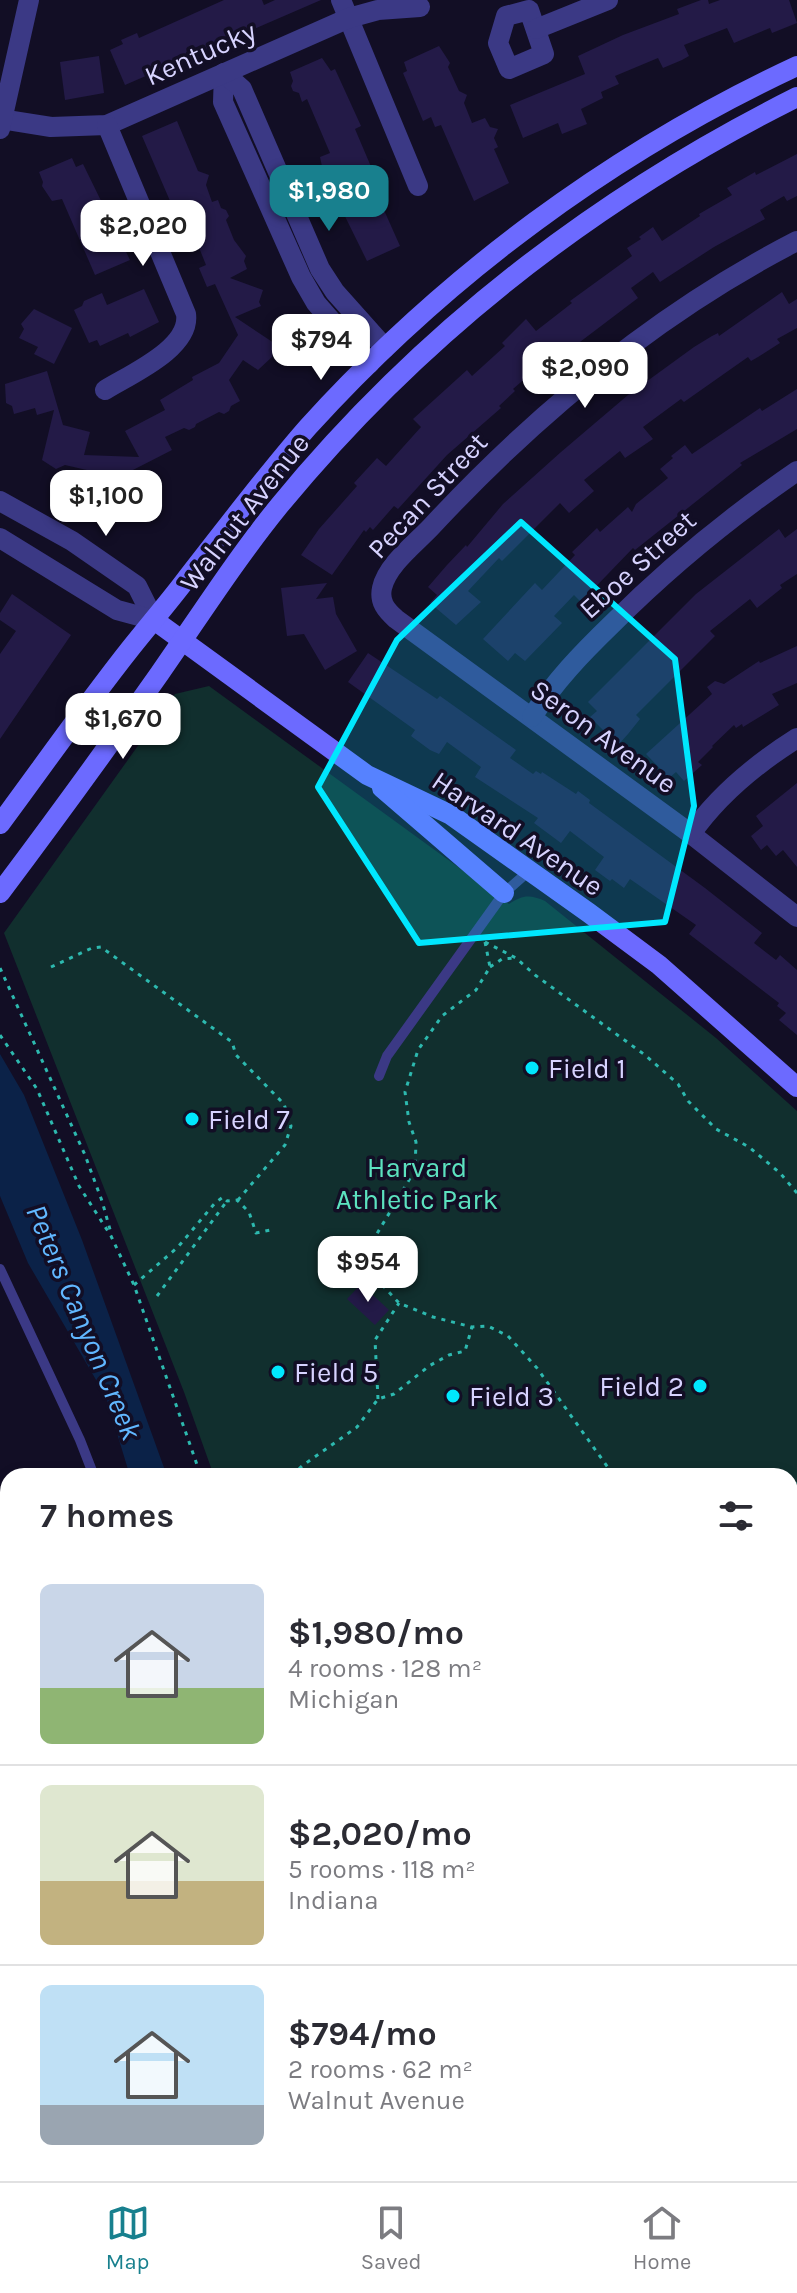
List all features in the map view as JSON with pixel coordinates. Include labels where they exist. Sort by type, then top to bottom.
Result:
[{"type":"main road","name":"Walnut Avenue","points":[[0,824],[154,620],[278,463],[385,348],[515,237],[614,167],[714,108],[797,66]]},
{"type":"main road","name":"Walnut Avenue","points":[[0,893],[244,550],[304,476],[376,398],[443,334],[536,257],[618,199],[797,97]]},
{"type":"main road","name":"Harvard Avenue","points":[[154,620],[367,775],[451,815],[659,965],[797,1087]]},
{"type":"main road","points":[[367,775],[504,893]]},
{"type":"street","points":[[1,122],[29,0]]},
{"type":"street","points":[[536,29],[608,0]]},
{"type":"street","name":"Kentucky","points":[[1,122],[51,127],[107,125],[224,73],[345,9],[420,7]]},
{"type":"street","points":[[345,9],[418,186]]},
{"type":"street","points":[[224,73],[242,89],[320,269],[335,292],[385,348]]},
{"type":"street","points":[[224,73],[223,102],[301,277],[316,303],[369,364]]},
{"type":"street","points":[[105,390],[167,352],[181,338],[188,325],[107,125]]},
{"type":"street","points":[[249,161],[270,152]]},
{"type":"street","name":"Pecan Street","points":[[381,599],[388,573],[476,478],[544,416],[591,376],[660,326],[731,279],[797,241]]},
{"type":"street","name":"Eboe Street","points":[[532,717],[584,650],[643,592],[713,532],[797,471]]},
{"type":"street","name":"Harvard Avenue","points":[[0,501],[72,541],[137,586],[154,620]]},
{"type":"street","name":"Harvard Avenue","points":[[0,538],[117,610],[154,620]]},
{"type":"street","name":"Seron Avenue","points":[[381,599],[386,610],[396,619],[691,834],[797,917]]},
{"type":"street","points":[[691,834],[703,816],[734,784],[797,738]]},
{"type":"lane","points":[[379,1076],[387,1056],[504,893],[529,871]]},
{"type":"lane","points":[[0,1269],[91,1468]]},
{"type":"path","points":[[490,967],[485,942],[516,958],[645,1055],[678,1084],[688,1101],[716,1129],[749,1147],[780,1173],[797,1193]]},
{"type":"path","points":[[51,967],[92,948],[101,947],[232,1042],[236,1055],[284,1104],[291,1126],[285,1145],[238,1200],[227,1201],[223,1197],[215,1203],[178,1247],[134,1285]]},
{"type":"path","points":[[516,958],[502,959],[490,967],[476,990],[453,1006],[432,1027],[418,1050],[405,1092],[409,1122],[416,1142],[415,1170],[375,1237],[373,1275],[399,1303],[433,1317],[472,1327],[488,1326],[508,1336],[537,1368],[608,1468]]},
{"type":"path","points":[[0,968],[85,1155],[111,1236]]},
{"type":"path","points":[[0,1035],[37,1089],[79,1186],[111,1236],[134,1285],[198,1468]]},
{"type":"path","points":[[238,1200],[249,1212],[256,1233],[270,1230]]},
{"type":"path","points":[[157,1296],[227,1201]]},
{"type":"path","points":[[378,1399],[375,1340],[399,1303]]},
{"type":"path","points":[[300,1468],[357,1427],[378,1399],[394,1394],[429,1366],[449,1355],[465,1351],[472,1327]]},
{"type":"highlighted area","points":[[521,522],[675,659],[694,806],[665,922],[419,943],[318,787],[397,640]]},
{"type":"green space","name":"Harvard Athletic Park","points":[[209,686],[509,904],[526,896],[545,901],[716,1038],[797,1111],[797,1468],[211,1468],[4,933],[175,694]]},
{"type":"water","name":"Peters Canyon Creek","points":[[0,1054],[24,1095],[82,1240],[164,1468],[128,1468],[106,1397],[28,1263],[0,1196]]},
{"type":"building","points":[[224,0],[262,0],[264,5],[275,0],[321,0],[125,85],[110,50],[123,44],[121,40],[137,33],[139,38]]},
{"type":"building","points":[[708,0],[709,4],[720,0],[789,0],[797,23],[772,33],[770,28],[734,43],[727,28],[684,45],[689,56],[682,60],[663,68],[658,58],[615,76],[619,84],[601,92],[603,98],[581,109],[587,124],[562,134],[558,123],[523,138],[510,105],[585,74],[578,56],[679,14],[677,9]]},
{"type":"building","points":[[439,46],[450,63],[448,67],[459,91],[467,95],[464,103],[472,123],[485,118],[490,127],[498,129],[494,138],[498,147],[494,149],[509,183],[474,201],[441,125],[435,127],[431,117],[423,121],[403,73],[407,71],[404,62]]},
{"type":"building","points":[[99,56],[104,93],[65,100],[60,62]]},
{"type":"building","points":[[322,58],[331,71],[335,69],[361,126],[355,129],[372,169],[367,172],[400,246],[367,261],[334,194],[352,187],[324,176],[320,157],[330,153],[307,99],[302,102],[299,93],[293,91],[291,86],[290,72]]},
{"type":"building","points":[[177,121],[198,171],[209,175],[206,185],[212,202],[218,200],[221,208],[226,210],[229,216],[226,220],[234,240],[246,256],[247,269],[230,278],[263,290],[259,302],[261,306],[235,317],[274,343],[272,357],[258,370],[243,360],[229,380],[240,401],[224,414],[219,412],[189,430],[184,428],[165,437],[172,450],[131,471],[130,501],[110,504],[98,499],[99,477],[91,477],[91,471],[65,465],[56,469],[42,460],[54,410],[37,415],[35,408],[14,414],[12,406],[6,403],[5,384],[47,371],[63,425],[90,432],[84,455],[139,457],[125,431],[165,410],[160,400],[193,380],[192,377],[219,363],[238,335],[215,284],[207,287],[199,268],[206,265],[194,235],[186,238],[142,136]]},
{"type":"building","points":[[797,154],[797,196],[787,201],[784,196],[760,210],[765,219],[660,282],[653,272],[631,288],[638,298],[539,373],[536,369],[513,389],[515,391],[499,406],[501,408],[447,455],[398,509],[394,506],[373,530],[370,527],[366,532],[364,530],[332,575],[301,555],[319,529],[357,486],[354,483],[377,458],[386,466],[421,427],[413,419],[467,370],[472,376],[505,346],[502,343],[526,319],[536,331],[572,303],[570,301],[632,256],[627,248],[653,227],[662,241],[732,195],[727,188]]},
{"type":"building","points":[[72,158],[76,167],[83,164],[130,260],[95,275],[62,199],[52,201],[42,186],[39,172]]},
{"type":"building","points":[[144,289],[159,322],[130,337],[128,333],[100,346],[97,340],[89,343],[74,310],[84,301],[102,293],[107,305]]},
{"type":"building","points":[[782,292],[789,304],[797,299],[797,328],[777,339],[780,343],[751,361],[748,357],[643,427],[653,439],[625,458],[620,451],[584,480],[594,491],[569,513],[560,503],[502,561],[499,558],[468,591],[481,602],[456,625],[430,603],[437,595],[428,587],[447,565],[467,547],[503,504],[561,452],[628,395],[694,347],[718,333],[719,336]]},
{"type":"building","points":[[34,309],[72,328],[54,364],[34,354],[38,347],[19,338],[24,329],[21,324]]},
{"type":"building","points":[[797,389],[797,429],[740,463],[742,465],[635,550],[633,548],[581,602],[574,595],[554,616],[562,623],[525,661],[515,653],[508,661],[483,639],[535,583],[542,590],[575,555],[572,552],[597,528],[600,532],[628,507],[632,512],[636,504],[668,478],[660,469],[673,458],[671,456],[685,445],[692,454],[760,408],[762,411]]},
{"type":"building","points":[[779,529],[785,538],[797,529],[797,574],[780,585],[782,588],[757,608],[750,599],[710,631],[715,636],[636,715],[640,719],[619,744],[614,741],[590,717],[597,711],[588,702],[696,594]]},
{"type":"building","points":[[327,583],[316,599],[333,597],[336,614],[357,651],[325,670],[304,634],[287,636],[281,588]]},
{"type":"building","points":[[12,594],[71,635],[0,739],[0,654],[16,631],[0,620],[0,613]]},
{"type":"building","points":[[797,646],[797,683],[772,694],[779,705],[743,727],[742,724],[736,728],[734,725],[698,762],[702,765],[684,781],[676,772],[669,778],[646,754],[712,694],[707,687],[715,681],[724,684],[759,661]]},
{"type":"building","points":[[368,653],[437,699],[440,696],[516,750],[510,758],[533,774],[542,772],[576,794],[578,791],[590,800],[589,803],[762,933],[754,943],[776,960],[780,955],[797,970],[797,1035],[779,1020],[786,1013],[777,1006],[779,1003],[689,934],[696,925],[630,879],[624,888],[612,879],[610,881],[595,870],[604,857],[570,831],[561,843],[534,823],[538,818],[475,777],[481,767],[447,742],[439,754],[430,750],[411,736],[415,730],[348,682]]},
{"type":"building","points":[[797,783],[797,867],[783,850],[776,856],[767,845],[761,850],[751,836],[763,826],[756,816]]},
{"type":"building","points":[[361,1284],[389,1310],[375,1325],[347,1299]]},
{"type":"place","name":"Field 1","points":[[532,1068]]},
{"type":"place","name":"Field 7","points":[[192,1119]]},
{"type":"place","name":"Field 5","points":[[278,1372]]},
{"type":"place","name":"Field 2","points":[[700,1386]]},
{"type":"place","name":"Field 3","points":[[453,1396]]}]
